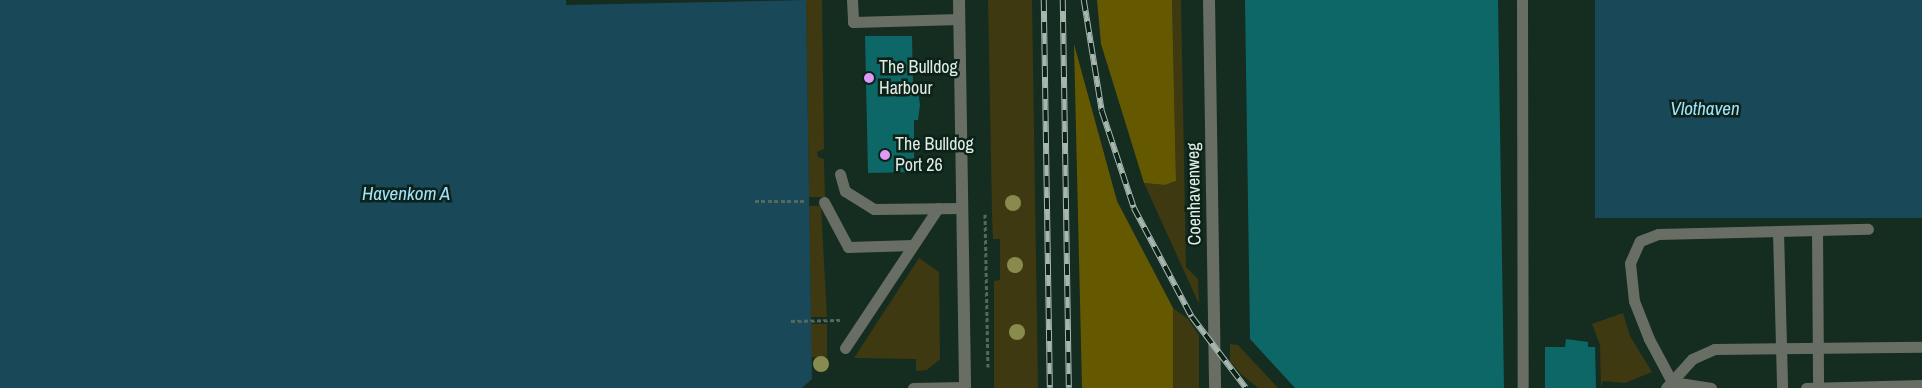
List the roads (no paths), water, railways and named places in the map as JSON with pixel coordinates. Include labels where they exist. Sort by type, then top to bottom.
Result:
[{"type":"street","points":[[959,0],[965,388]]},
{"type":"street","name":"Coenhavenweg","points":[[1209,0],[1215,388]]},
{"type":"lane","points":[[852,0],[853,22],[959,19]]},
{"type":"lane","points":[[1522,0],[1524,388]]},
{"type":"lane","points":[[840,174],[845,190],[874,209],[962,208]]},
{"type":"lane","points":[[824,202],[848,247],[913,245]]},
{"type":"lane","points":[[845,348],[938,208]]},
{"type":"lane","points":[[1817,230],[1818,388]]},
{"type":"lane","points":[[1669,385],[1634,302],[1630,264],[1634,247],[1648,236],[1658,234],[1868,230]]},
{"type":"lane","points":[[1778,231],[1782,388]]},
{"type":"lane","points":[[1669,385],[1692,359],[1708,351],[1922,348]]},
{"type":"lane","points":[[1669,385],[1711,388]]},
{"type":"lane","points":[[1806,388],[1922,385]]},
{"type":"lane","points":[[913,388],[965,388]]},
{"type":"water","name":"Havenkom A","points":[[0,0],[566,0],[566,5],[806,0],[812,379],[802,388],[0,388]]},
{"type":"water","name":"Vlothaven","points":[[1595,0],[1922,0],[1922,218],[1595,218]]},
{"type":"railway","points":[[1044,0],[1050,388]]},
{"type":"railway","points":[[1063,0],[1069,388]]},
{"type":"railway","points":[[1084,0],[1102,111],[1134,208],[1192,317],[1246,388]]},
{"type":"place","name":"The Bulldog Harbour","points":[[869,78]]},
{"type":"place","name":"The Bulldog Port 26","points":[[885,155]]}]
